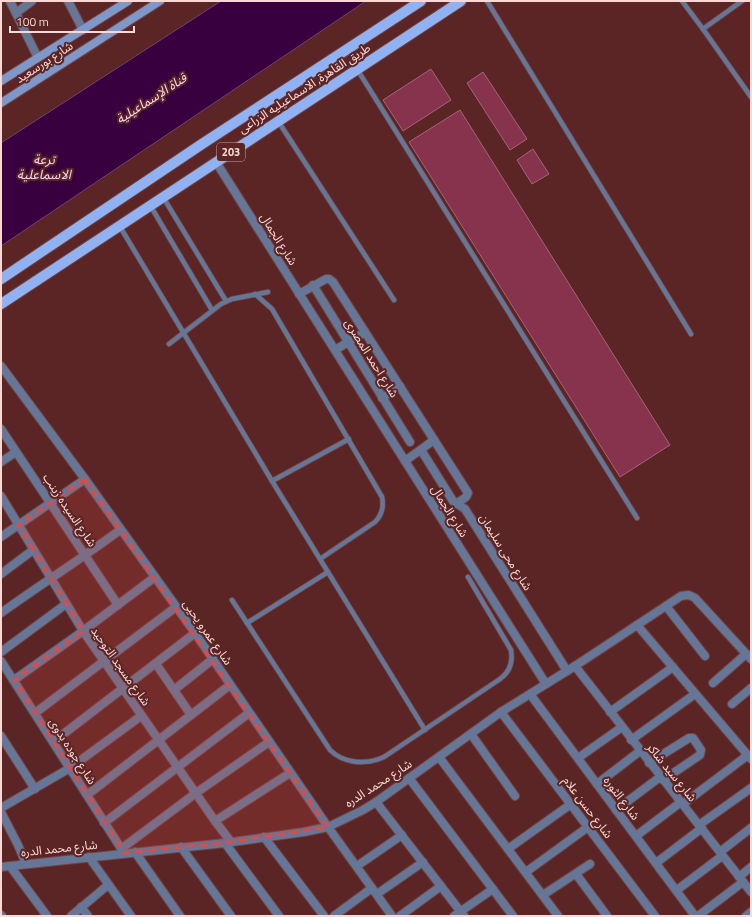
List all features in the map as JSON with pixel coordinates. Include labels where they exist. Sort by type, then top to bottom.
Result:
[{"type":"main road","name":"شارع بورسعيد","points":[[1,81],[128,1]]},
{"type":"main road","name":"شارع بورسعيد","points":[[1,103],[160,1]]},
{"type":"main road","name":"طريق القاهرة, الاسماعيليه الزراعى","points":[[1,279],[202,144],[421,1]]},
{"type":"main road","name":"طريق القاهرة, الاسماعيليه الزراعى","points":[[1,304],[461,1]]},
{"type":"street","points":[[10,1],[38,58]]},
{"type":"street","points":[[16,13],[32,1]]},
{"type":"street","points":[[68,1],[83,30]]},
{"type":"street","name":"شارع الجمال","points":[[216,162],[546,684]]},
{"type":"street","points":[[299,294],[326,279],[331,280],[468,493],[466,497],[456,504]]},
{"type":"street","name":"شارع احمد المصرى","points":[[313,285],[410,442]]},
{"type":"street","points":[[335,350],[365,332]]},
{"type":"street","name":"شارع عمرو يحيى","points":[[1,366],[85,479],[195,633],[328,827],[392,916]]},
{"type":"street","points":[[352,377],[365,370]]},
{"type":"street","points":[[382,398],[400,386]]},
{"type":"street","name":"شارع السيده زينب","points":[[1,429],[118,605]]},
{"type":"street","points":[[405,461],[434,440]]},
{"type":"street","name":"شارع محى سليمان","points":[[421,450],[456,504],[465,509],[567,671]]},
{"type":"street","points":[[1,462],[16,452]]},
{"type":"street","points":[[1,537],[85,479]]},
{"type":"street","name":"شارع مسجد التوحيد","points":[[1,498],[103,662],[178,767],[279,916]]},
{"type":"street","points":[[1,613],[50,578],[86,556],[120,530]]},
{"type":"street","points":[[1,574],[33,550]]},
{"type":"street","points":[[14,680],[155,577]]},
{"type":"street","name":"شارع محمد الدره","points":[[5,867],[89,857],[122,851],[135,852],[228,842],[304,832],[328,827],[376,802],[501,712],[575,666],[681,596],[688,595],[695,598],[749,657]]},
{"type":"street","points":[[1,652],[66,604]]},
{"type":"street","points":[[666,606],[705,656]]},
{"type":"street","points":[[34,713],[176,607]]},
{"type":"street","points":[[636,836],[749,757],[637,625]]},
{"type":"street","points":[[53,742],[123,690],[195,633]]},
{"type":"street","points":[[713,683],[749,657]]},
{"type":"street","points":[[174,690],[213,659]]},
{"type":"street","name":"شارع جوده بدوى","points":[[1,661],[122,851]]},
{"type":"street","points":[[156,664],[192,715]]},
{"type":"street","name":"شارع سيد شاكر","points":[[575,666],[631,740],[751,892]]},
{"type":"street","points":[[610,712],[673,667]]},
{"type":"street","points":[[87,795],[230,685]]},
{"type":"street","points":[[732,704],[751,688]]},
{"type":"street","name":"شارع الثوره","points":[[530,694],[697,916]]},
{"type":"street","points":[[631,740],[695,694]]},
{"type":"street","name":"شارع حسن علام","points":[[501,712],[655,916]]},
{"type":"street","points":[[104,823],[249,713]]},
{"type":"street","points":[[1,808],[70,768],[141,716]]},
{"type":"street","points":[[578,758],[622,727]]},
{"type":"street","points":[[471,734],[515,796]]},
{"type":"street","points":[[1,736],[35,789]]},
{"type":"street","points":[[616,810],[662,778],[700,755],[701,750],[693,738],[689,738],[649,763]]},
{"type":"street","points":[[122,851],[196,794],[269,742]]},
{"type":"street","points":[[597,784],[640,751]]},
{"type":"street","points":[[440,756],[558,916]]},
{"type":"street","points":[[215,822],[290,772]]},
{"type":"street","points":[[409,778],[513,916]]},
{"type":"street","points":[[656,862],[700,826],[751,788]]},
{"type":"street","points":[[376,802],[441,886],[460,914],[493,889]]},
{"type":"street","points":[[508,849],[571,804]]},
{"type":"street","points":[[1,812],[26,864]]},
{"type":"street","points":[[526,872],[588,827]]},
{"type":"street","points":[[677,890],[751,828]]},
{"type":"street","points":[[357,866],[402,835]]},
{"type":"street","points":[[264,837],[324,916]]},
{"type":"street","points":[[181,847],[230,916]]},
{"type":"street","points":[[135,852],[180,916]]},
{"type":"street","points":[[89,857],[131,916]]},
{"type":"street","points":[[334,916],[422,862]]},
{"type":"street","points":[[543,895],[590,864]]},
{"type":"street","points":[[5,867],[47,916]]},
{"type":"street","points":[[697,916],[741,879],[751,867]]},
{"type":"street","points":[[576,874],[605,915]]},
{"type":"street","points":[[71,916],[108,885]]},
{"type":"street","points":[[400,916],[441,886]]},
{"type":"street","points":[[82,907],[88,916]]},
{"type":"street","points":[[746,916],[751,912]]},
{"type":"lane","points":[[487,1],[691,334]]},
{"type":"lane","points":[[682,1],[749,90],[751,97]]},
{"type":"lane","points":[[703,29],[742,1]]},
{"type":"lane","points":[[356,69],[637,518]]},
{"type":"lane","points":[[278,121],[394,300]]},
{"type":"lane","points":[[163,197],[226,301]]},
{"type":"lane","points":[[150,206],[212,310]]},
{"type":"lane","points":[[119,226],[320,560],[425,730]]},
{"type":"lane","points":[[169,344],[212,310],[226,301],[268,292]]},
{"type":"lane","points":[[255,294],[272,310],[382,497],[382,510],[376,522],[320,560]]},
{"type":"lane","points":[[272,480],[349,439]]},
{"type":"lane","points":[[247,623],[328,572]]},
{"type":"lane","points":[[232,600],[330,750],[336,756],[344,759],[360,762],[372,761],[384,756],[425,730],[507,673],[512,660],[511,650],[468,577]]},
{"type":"highlighted area","points":[[85,479],[328,827],[225,843],[124,853],[14,680],[83,631],[18,525]]},
{"type":"water","name":"ترعة الاسماعلية","points":[[221,1],[366,1],[1,246],[1,143]]},
{"type":"building","points":[[431,69],[451,100],[403,131],[383,100]]},
{"type":"building","points":[[483,72],[527,139],[510,150],[467,83]]},
{"type":"building","points":[[460,110],[670,445],[620,477],[409,142]]},
{"type":"building","points":[[533,149],[549,174],[532,184],[517,160]]},
{"type":"water label","name":"قناة الإسماعيلية","points":[[151,98]]}]
